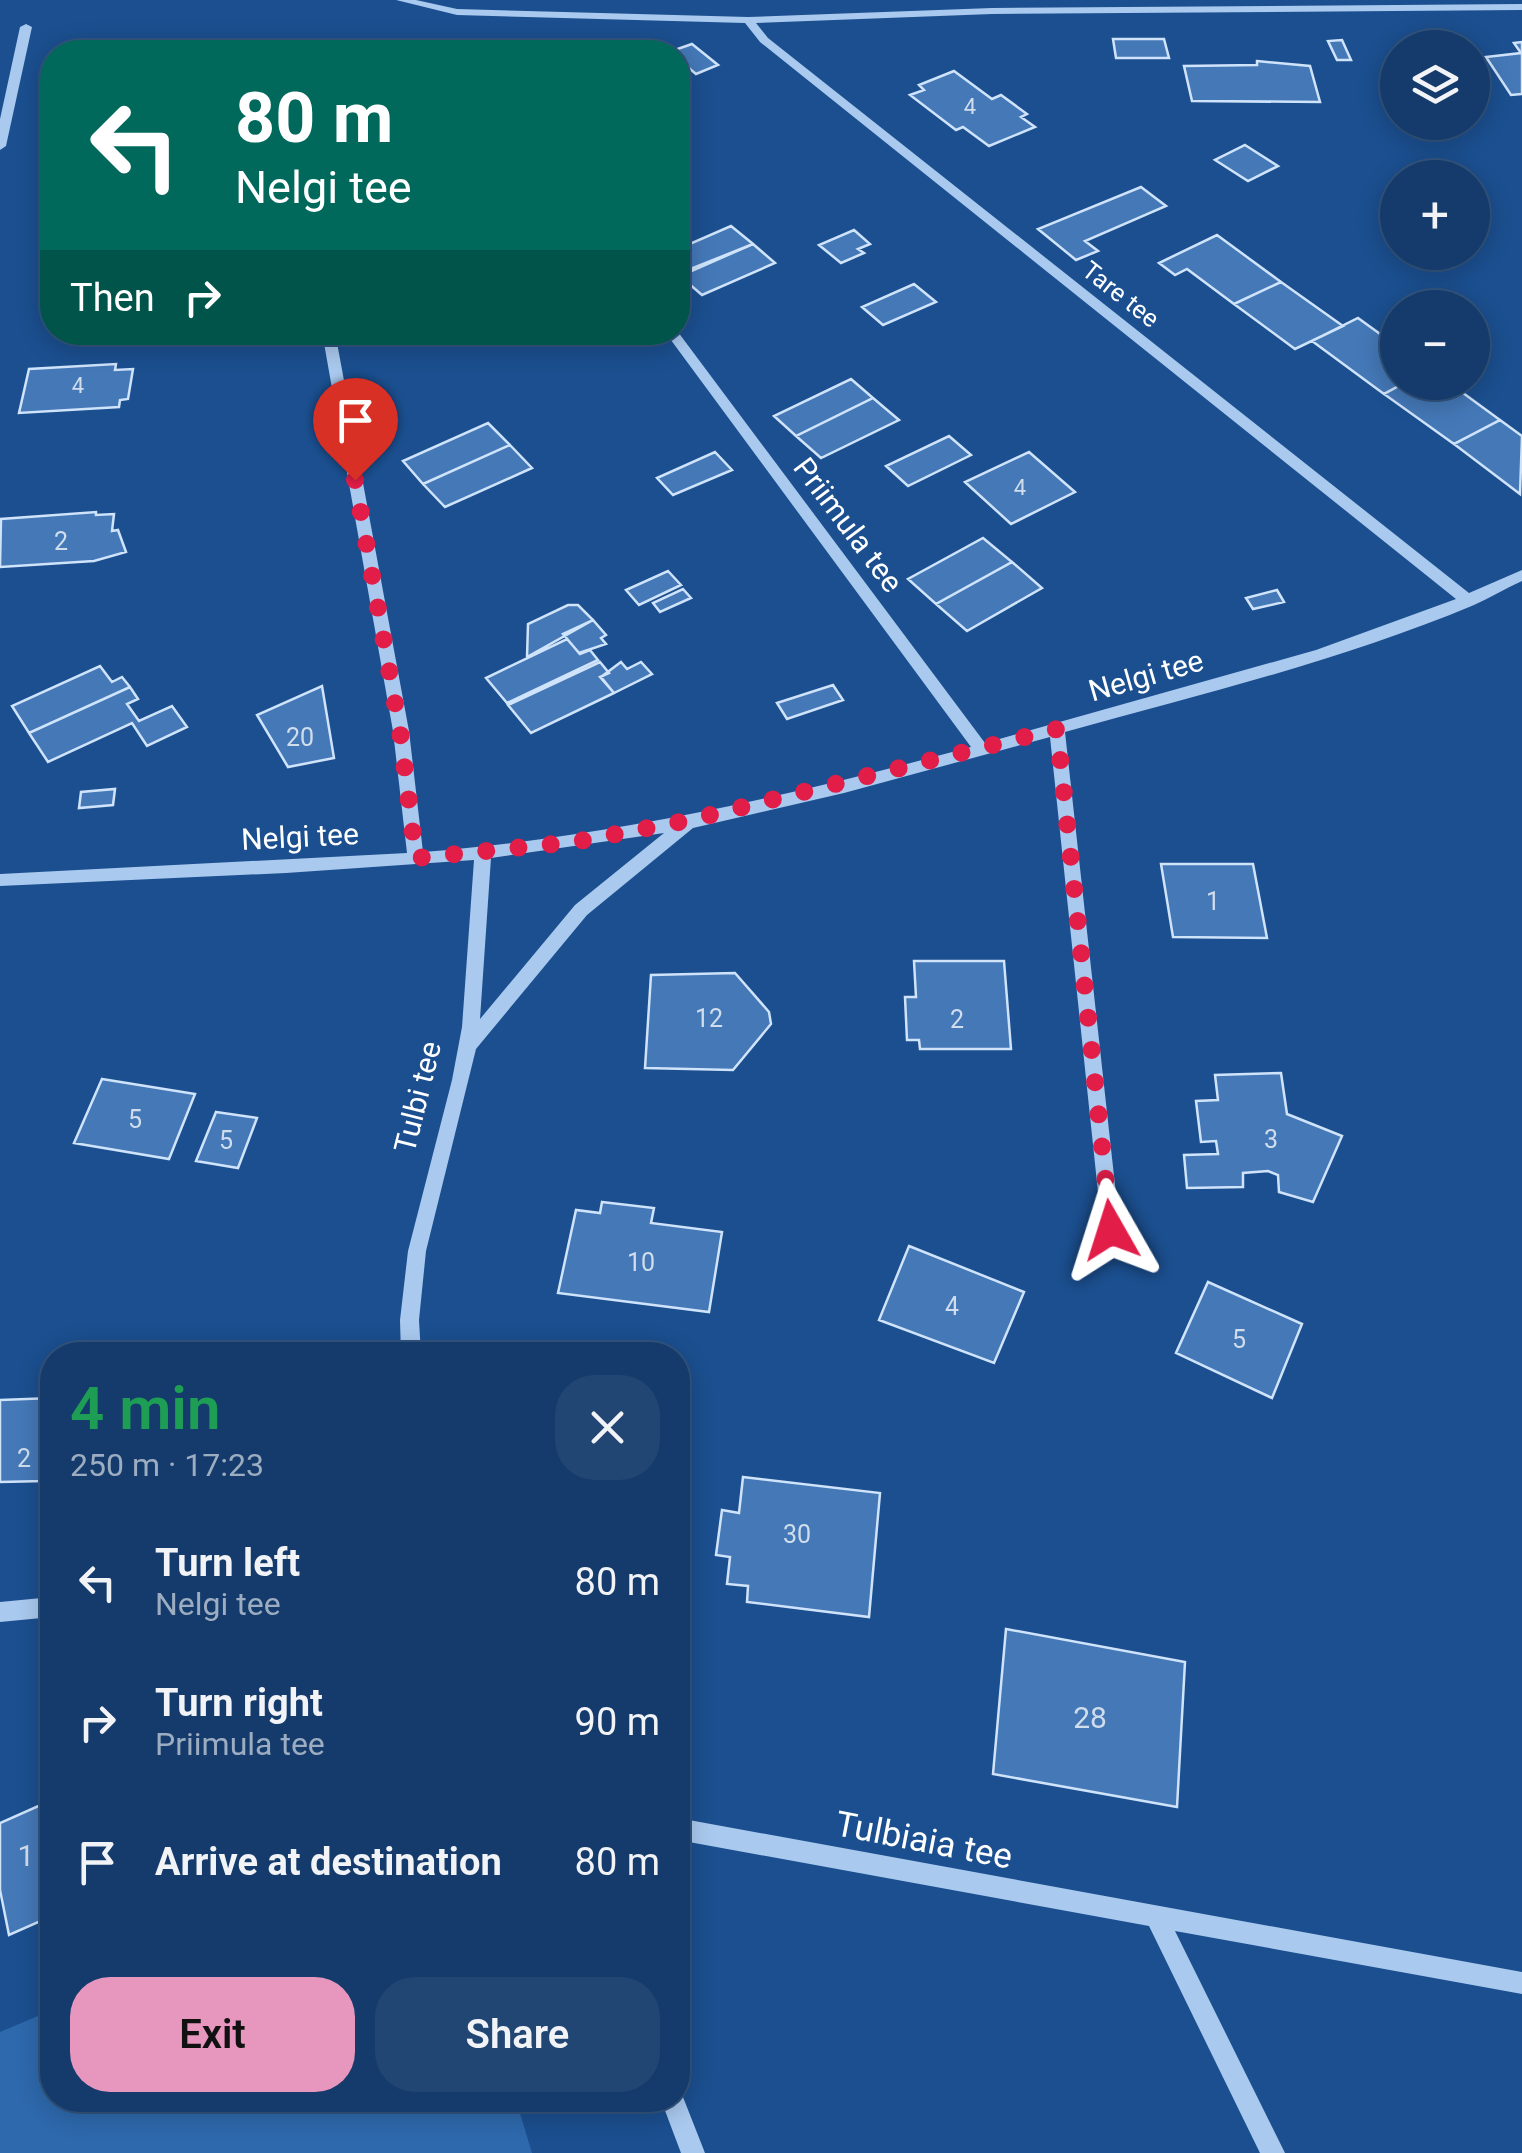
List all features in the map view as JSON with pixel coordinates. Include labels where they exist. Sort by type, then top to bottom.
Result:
[{"type":"street","points":[[401,0],[457,12],[748,20],[992,11],[1522,7]]},
{"type":"street","name":"Tare tee","points":[[748,20],[764,40],[1469,601]]},
{"type":"street","points":[[0,146],[26,28]]},
{"type":"street","points":[[330,345],[400,731],[416,858]]},
{"type":"street","name":"Priimula tee","points":[[681,345],[981,750]]},
{"type":"street","name":"Nelgi tee","points":[[0,880],[416,858],[574,842],[690,820],[981,750],[1408,627],[1522,574]]},
{"type":"street","points":[[1057,729],[1111,1230]]},
{"type":"street","points":[[466,1049],[582,910],[690,820]]},
{"type":"street","name":"Tulbi tee","points":[[411,1342],[410,1310],[432,1178],[462,1077],[483,852]]},
{"type":"street","points":[[0,1612],[40,1608]]},
{"type":"street","name":"Tulbiaia tee","points":[[690,1831],[1522,1984]]},
{"type":"street","points":[[1157,1919],[1272,2153]]},
{"type":"street","points":[[678,2112],[693,2153]]},
{"type":"shaded area","points":[[40,2015],[40,2112],[520,2112],[532,2153],[0,2153],[0,2032]]},
{"type":"building","points":[[1113,39],[1164,39],[1169,58],[1116,58]]},
{"type":"building","points":[[1342,40],[1351,60],[1337,60],[1328,41]]},
{"type":"building","points":[[1522,42],[1522,94],[1511,95],[1490,63],[1490,57],[1521,53],[1514,43]]},
{"type":"building","points":[[690,45],[718,65],[696,74],[690,69]]},
{"type":"building","points":[[1257,61],[1310,66],[1320,102],[1192,101],[1184,66],[1257,65]]},
{"type":"building","points":[[954,71],[992,99],[1001,95],[1027,114],[1021,117],[1035,127],[989,146],[963,127],[956,130],[910,95],[924,90],[919,85]]},
{"type":"building","points":[[1245,145],[1278,166],[1248,181],[1215,160]]},
{"type":"building","points":[[1141,187],[1166,206],[1085,241],[1098,251],[1076,260],[1038,229]]},
{"type":"building","points":[[731,226],[753,244],[690,269],[690,244]]},
{"type":"building","points":[[854,230],[870,244],[858,249],[864,253],[841,263],[819,245]]},
{"type":"building","points":[[1217,235],[1281,282],[1234,304],[1187,269],[1175,275],[1159,263]]},
{"type":"building","points":[[753,244],[775,263],[702,295],[690,285],[690,272]]},
{"type":"building","points":[[1281,282],[1343,326],[1295,349],[1234,304]]},
{"type":"building","points":[[914,284],[936,302],[883,325],[862,307]]},
{"type":"building","points":[[1358,318],[1380,334],[1380,391],[1312,341]]},
{"type":"building","points":[[116,364],[115,370],[133,369],[128,399],[120,400],[119,407],[19,413],[29,369]]},
{"type":"building","points":[[851,379],[873,398],[796,436],[774,416]]},
{"type":"building","points":[[873,398],[899,420],[821,458],[796,436]]},
{"type":"building","points":[[1392,400],[1473,400],[1500,420],[1454,444]]},
{"type":"building","points":[[1500,420],[1522,436],[1520,494],[1454,444]]},
{"type":"building","points":[[488,423],[510,445],[423,484],[403,461]]},
{"type":"building","points":[[949,436],[971,455],[908,486],[886,466]]},
{"type":"building","points":[[510,445],[532,468],[445,507],[423,484]]},
{"type":"building","points":[[715,452],[732,470],[673,495],[657,478]]},
{"type":"building","points":[[1029,452],[1075,492],[1011,524],[965,482]]},
{"type":"building","points":[[114,514],[112,531],[118,530],[126,552],[94,561],[0,567],[1,519]]},
{"type":"building","points":[[983,538],[1012,562],[936,604],[908,579]]},
{"type":"building","points":[[1012,562],[1042,588],[967,631],[936,604]]},
{"type":"building","points":[[668,571],[681,585],[639,605],[626,590]]},
{"type":"building","points":[[683,589],[691,598],[660,612],[653,603]]},
{"type":"building","points":[[1277,590],[1284,602],[1253,609],[1246,598]]},
{"type":"building","points":[[568,605],[578,605],[593,620],[527,657],[528,624]]},
{"type":"building","points":[[593,620],[606,635],[601,638],[606,644],[579,653],[563,634]]},
{"type":"building","points":[[567,639],[580,654],[590,650],[598,660],[507,703],[486,678]]},
{"type":"building","points":[[600,662],[609,673],[600,677],[614,693],[531,733],[508,705]]},
{"type":"building","points":[[621,662],[627,669],[641,662],[652,674],[614,693],[601,677]]},
{"type":"building","points":[[100,666],[112,682],[122,677],[130,687],[29,733],[12,706]]},
{"type":"building","points":[[833,685],[843,700],[787,719],[777,703]]},
{"type":"building","points":[[322,686],[334,758],[288,767],[257,715]]},
{"type":"building","points":[[130,687],[138,699],[127,704],[139,721],[172,706],[187,727],[147,746],[132,723],[48,762],[29,733]]},
{"type":"building","points":[[115,789],[113,805],[79,808],[81,792]]},
{"type":"building","points":[[1161,864],[1253,864],[1267,938],[1173,937]]},
{"type":"building","points":[[914,961],[1004,961],[1011,1049],[920,1049],[919,1040],[907,1040],[905,997],[916,997]]},
{"type":"building","points":[[735,973],[769,1012],[771,1024],[733,1070],[645,1068],[651,975]]},
{"type":"building","points":[[1281,1073],[1287,1114],[1342,1136],[1313,1202],[1279,1192],[1278,1175],[1268,1171],[1243,1173],[1243,1187],[1187,1188],[1184,1155],[1218,1154],[1216,1141],[1201,1142],[1196,1101],[1218,1100],[1215,1075]]},
{"type":"building","points":[[102,1079],[195,1094],[169,1159],[74,1143]]},
{"type":"building","points":[[216,1112],[257,1118],[238,1168],[196,1161]]},
{"type":"building","points":[[602,1202],[654,1208],[651,1223],[722,1232],[709,1312],[558,1293],[576,1210],[600,1213]]},
{"type":"building","points":[[909,1246],[1024,1292],[994,1363],[879,1320]]},
{"type":"building","points":[[1208,1282],[1302,1324],[1272,1398],[1176,1353]]},
{"type":"building","points":[[40,1398],[40,1481],[0,1482],[0,1400]]},
{"type":"building","points":[[743,1477],[880,1493],[869,1617],[747,1602],[748,1586],[727,1584],[730,1557],[716,1555],[722,1510],[739,1513]]},
{"type":"building","points":[[1006,1629],[1185,1662],[1177,1807],[993,1774]]},
{"type":"building","points":[[40,1805],[40,1921],[9,1935],[0,1890],[0,1823]]},
{"type":"route","points":[[355,480],[400,731],[416,858],[574,842],[690,820],[1057,729],[1111,1230]]}]
